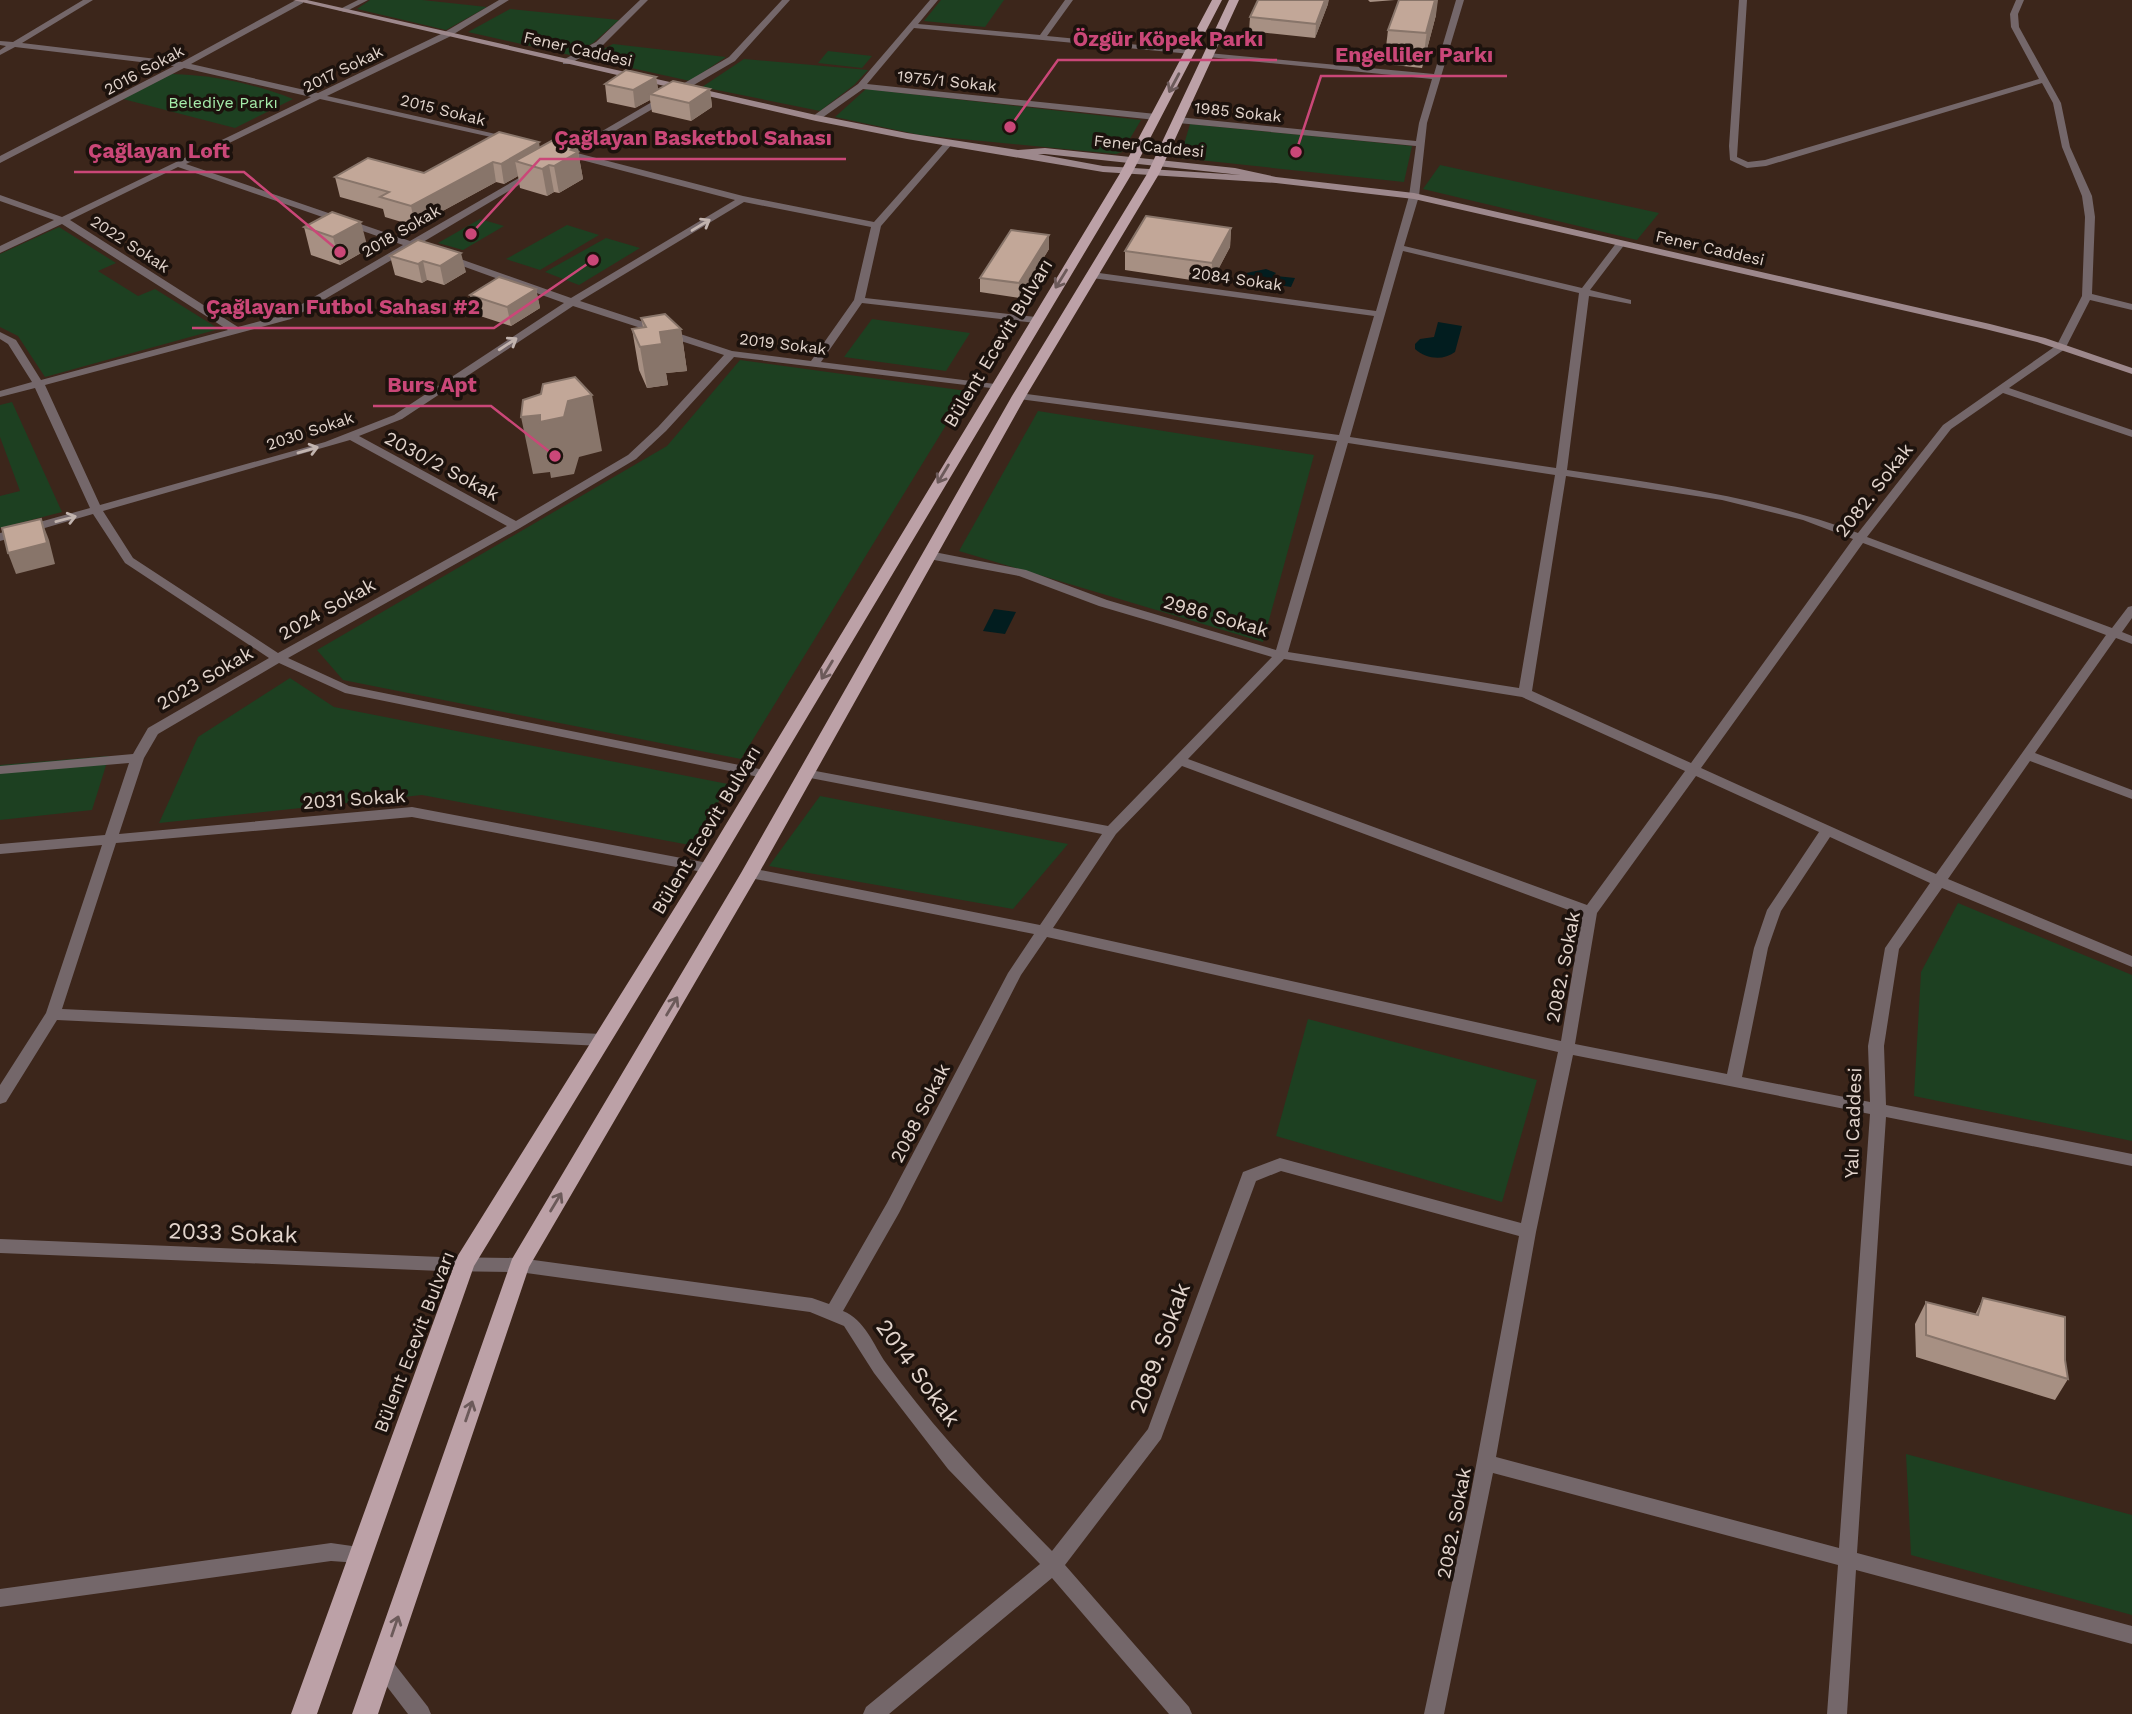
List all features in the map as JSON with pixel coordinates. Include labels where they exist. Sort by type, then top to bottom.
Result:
[{"type":"main road","name":"Bülent Ecevit Bulvarı","points":[[365,1714],[519,1265],[750,873],[805,773],[937,557],[1019,396],[1156,168],[1178,120],[1217,0]]},
{"type":"main road","name":"Bülent Ecevit Bulvarı","points":[[304,1714],[464,1263],[708,868],[1130,165],[1156,117],[1234,0]]},
{"type":"street","points":[[0,53],[89,0]]},
{"type":"street","name":"Fener Caddesi","points":[[299,0],[680,88],[949,144],[1018,153],[1045,151],[1130,165],[1414,196],[1986,326],[2132,371]]},
{"type":"street","name":"2016 Sokak","points":[[0,160],[184,65],[299,0]]},
{"type":"street","points":[[342,10],[364,0]]},
{"type":"street","name":"2017 Sokak","points":[[0,250],[446,35],[505,0]]},
{"type":"street","points":[[566,62],[599,44],[645,0]]},
{"type":"street","points":[[556,156],[568,154],[732,59],[786,0]]},
{"type":"street","points":[[816,118],[861,86],[934,0]]},
{"type":"street","points":[[1042,38],[1069,0]]},
{"type":"street","points":[[1460,0],[1420,144],[1414,196],[1281,655],[1525,693],[1939,881],[2132,962]]},
{"type":"street","points":[[1743,0],[1733,146],[1733,158],[1739,162],[1766,163],[2044,80]]},
{"type":"street","points":[[2020,0],[2014,14],[2015,27],[2057,103],[2066,147],[2087,196],[2090,217],[2087,296],[2061,347]]},
{"type":"street","points":[[914,26],[1438,78]]},
{"type":"street","name":"2015 Sokak","points":[[0,43],[184,65],[515,142]]},
{"type":"street","name":"1975/1 Sokak","points":[[861,86],[1156,117]]},
{"type":"street","name":"1985 Sokak","points":[[1178,120],[1420,144]]},
{"type":"street","points":[[815,363],[859,300],[876,225],[949,144]]},
{"type":"street","points":[[568,154],[743,199],[876,225]]},
{"type":"street","points":[[177,164],[422,249]]},
{"type":"street","name":"2018 Sokak","points":[[0,394],[287,317],[547,166]]},
{"type":"street","name":"2022 Sokak","points":[[0,198],[63,220],[235,330]]},
{"type":"street","name":"2030 Sokak","points":[[0,537],[351,436],[398,417],[572,302],[743,199]]},
{"type":"street","points":[[1525,693],[1560,471],[1584,292],[1620,244]]},
{"type":"street","points":[[1398,247],[1627,302]]},
{"type":"street","name":"2019 Sokak","points":[[434,253],[731,354],[995,387]]},
{"type":"street","name":"2084 Sokak","points":[[1092,275],[1378,314]]},
{"type":"street","points":[[2087,296],[2132,307]]},
{"type":"street","points":[[859,300],[1036,320]]},
{"type":"street","name":"2023 Sokak","points":[[0,335],[12,342],[39,384],[97,511],[129,560],[278,658],[153,731],[137,758],[53,1014],[0,1098]]},
{"type":"street","name":"2082. Sokak","points":[[1434,1714],[1567,1048],[1590,912],[1861,537],[1947,427],[2061,347]]},
{"type":"street","name":"2024 Sokak","points":[[278,658],[516,526],[632,457],[662,429],[731,354]]},
{"type":"street","points":[[2002,389],[2132,434]]},
{"type":"street","points":[[1019,396],[1344,439],[1722,497],[1807,517],[2132,640]]},
{"type":"street","name":"2030/2 Sokak","points":[[351,436],[516,526]]},
{"type":"street","name":"2986 Sokak","points":[[937,557],[1022,573],[1103,603],[1281,655],[1111,831]]},
{"type":"street","name":"Yalı Caddesi","points":[[1837,1714],[1878,1112],[1876,1046],[1892,948],[2113,633],[2132,610]]},
{"type":"street","name":"2024 Sokak","points":[[278,658],[345,689],[764,774]]},
{"type":"street","points":[[2027,755],[2132,795]]},
{"type":"street","points":[[0,770],[137,758]]},
{"type":"street","points":[[1179,760],[1590,912]]},
{"type":"street","points":[[805,773],[1111,831]]},
{"type":"street","name":"2031 Sokak","points":[[0,849],[412,812],[708,868]]},
{"type":"street","name":"2088 Sokak","points":[[833,1313],[893,1208],[1014,973],[1111,831]]},
{"type":"street","points":[[1734,1080],[1761,948],[1774,910],[1828,831]]},
{"type":"street","points":[[750,873],[1043,931],[1567,1048],[1734,1080],[1878,1112],[2132,1160]]},
{"type":"street","points":[[53,1014],[602,1040]]},
{"type":"street","name":"2089. Sokak","points":[[873,1714],[1053,1565],[1155,1433],[1249,1177],[1280,1164],[1528,1233]]},
{"type":"street","name":"2033 Sokak","points":[[0,1245],[464,1263]]},
{"type":"street","name":"2014 Sokak","points":[[464,1263],[519,1265],[812,1305],[850,1321],[880,1368],[954,1463],[1053,1565],[1182,1714]]},
{"type":"street","points":[[1486,1463],[2132,1635]]},
{"type":"street","points":[[0,1598],[331,1552],[359,1554]]},
{"type":"street","points":[[382,1664],[421,1714]]},
{"type":"green space","points":[[370,0],[422,0],[487,7],[446,30],[357,9]]},
{"type":"green space","points":[[941,0],[1004,0],[985,27],[924,21]]},
{"type":"green space","points":[[510,9],[619,20],[593,43],[570,55],[468,32]]},
{"type":"green space","points":[[613,44],[726,57],[690,81],[586,58]]},
{"type":"green space","points":[[828,51],[872,56],[862,68],[818,63]]},
{"type":"green space","points":[[744,59],[868,70],[854,85],[820,111],[702,87]]},
{"type":"green space","name":"Belediye Parkı","points":[[172,74],[234,81],[293,99],[235,128],[123,99]]},
{"type":"green space","points":[[866,89],[1141,120],[1122,152],[1116,154],[920,135],[835,117]]},
{"type":"green space","points":[[1190,124],[1412,146],[1404,182],[1180,158]]},
{"type":"green space","points":[[1440,165],[1659,213],[1637,240],[1423,189]]},
{"type":"green space","points":[[480,219],[504,226],[463,250],[438,243]]},
{"type":"green space","points":[[567,225],[599,235],[540,270],[506,259]]},
{"type":"green space","points":[[59,227],[116,263],[98,271],[138,296],[155,289],[219,329],[45,377],[18,336],[0,327],[0,254]]},
{"type":"green space","points":[[606,238],[640,248],[579,285],[545,272]]},
{"type":"green space","points":[[872,319],[970,333],[946,371],[844,357]]},
{"type":"green space","points":[[740,360],[967,391],[741,759],[343,680],[317,650],[667,446]]},
{"type":"green space","points":[[12,402],[62,512],[0,528],[0,496],[20,491],[0,437],[0,405]]},
{"type":"green space","points":[[1038,411],[1314,455],[1263,642],[959,551]]},
{"type":"green space","points":[[290,678],[334,707],[728,784],[695,846],[422,795],[159,823],[198,737]]},
{"type":"green space","points":[[109,756],[92,810],[0,820],[0,765]]},
{"type":"green space","points":[[820,796],[1068,844],[1013,909],[769,866]]},
{"type":"green space","points":[[1958,903],[2132,975],[2132,1141],[1914,1096],[1921,972]]},
{"type":"green space","points":[[1308,1019],[1537,1080],[1502,1202],[1276,1136]]},
{"type":"green space","points":[[1906,1454],[2132,1515],[2132,1615],[1911,1555]]},
{"type":"water","points":[[1266,269],[1276,273],[1276,276],[1295,278],[1291,287],[1253,281],[1246,273]]},
{"type":"water","points":[[1438,322],[1462,326],[1455,352],[1435,358],[1419,352],[1415,349],[1415,344],[1420,339],[1434,337]]},
{"type":"water","points":[[994,609],[1016,612],[1005,634],[983,631]]},
{"type":"building","points":[[1258,0],[1325,0],[1316,24],[1250,17]]},
{"type":"building","points":[[1399,0],[1435,0],[1426,33],[1388,30]]},
{"type":"building","points":[[626,70],[656,77],[633,90],[605,84]]},
{"type":"building","points":[[673,81],[710,89],[689,103],[650,94]]},
{"type":"building","points":[[499,132],[539,142],[501,164],[493,162],[411,206],[380,197],[389,192],[335,177],[368,158],[424,173]]},
{"type":"building","points":[[553,140],[577,146],[571,150],[578,152],[554,166],[549,165],[542,169],[515,161]]},
{"type":"building","points":[[332,212],[361,222],[333,237],[304,227]]},
{"type":"building","points":[[1146,216],[1231,228],[1212,263],[1125,251]]},
{"type":"building","points":[[1011,230],[1049,235],[1019,283],[980,278]]},
{"type":"building","points":[[418,240],[461,253],[440,266],[423,261],[418,264],[390,256]]},
{"type":"building","points":[[499,277],[536,289],[507,307],[470,295]]},
{"type":"building","points":[[665,314],[681,329],[660,332],[662,344],[640,347],[632,329],[646,327],[641,318]]},
{"type":"building","points":[[575,377],[592,395],[568,401],[564,417],[540,422],[540,415],[521,417],[523,400],[541,394],[543,384]]},
{"type":"building","points":[[41,519],[47,543],[8,553],[2,528]]},
{"type":"building","points":[[1983,1298],[2065,1317],[2068,1379],[1926,1335],[1926,1302],[1978,1315]]},
{"type":"place","name":"Özgür Köpek Parkı","points":[[1010,127]]},
{"type":"place","name":"Engelliler Parkı","points":[[1296,152]]},
{"type":"place","name":"Çağlayan Basketbol Sahası","points":[[471,234]]},
{"type":"place","name":"Çağlayan Loft","points":[[340,252]]},
{"type":"place","name":"Çağlayan Futbol Sahası #2","points":[[593,260]]},
{"type":"place","name":"Burs Apt","points":[[555,456]]}]
